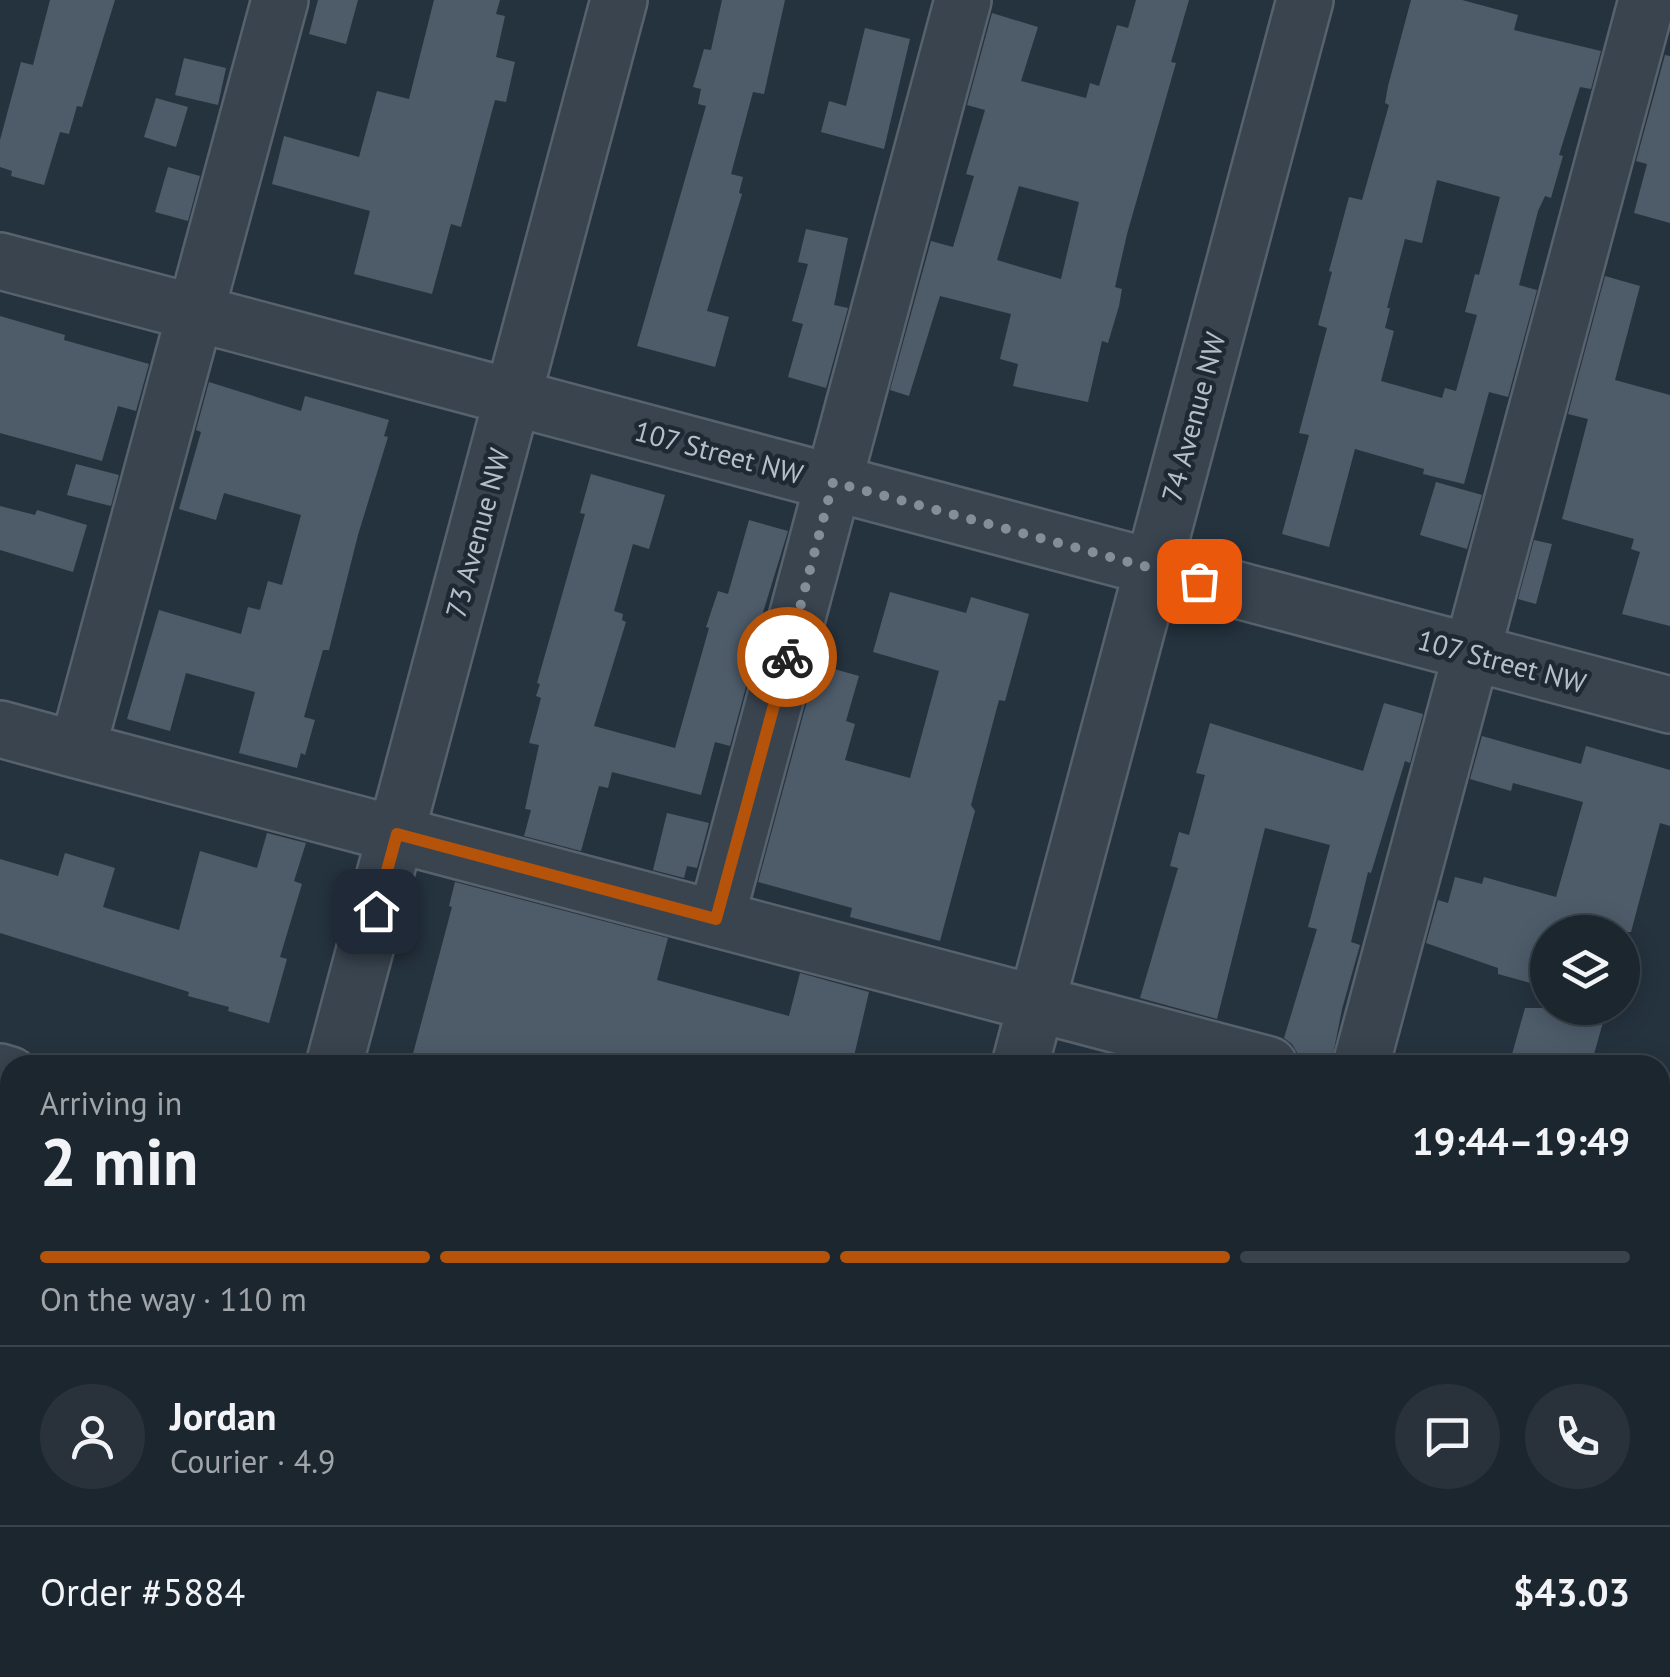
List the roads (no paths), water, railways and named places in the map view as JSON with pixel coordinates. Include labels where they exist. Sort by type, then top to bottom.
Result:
[{"type":"street","points":[[78,750],[280,0]]},
{"type":"street","name":"73 Avenue NW","points":[[337,1055],[620,0]]},
{"type":"street","points":[[716,919],[962,0]]},
{"type":"street","name":"74 Avenue NW","points":[[1023,1055],[1304,0]]},
{"type":"street","points":[[1364,1055],[1647,0]]},
{"type":"street","name":"107 Street NW","points":[[0,261],[1670,705]]},
{"type":"street","points":[[0,730],[1231,1055]]}]
